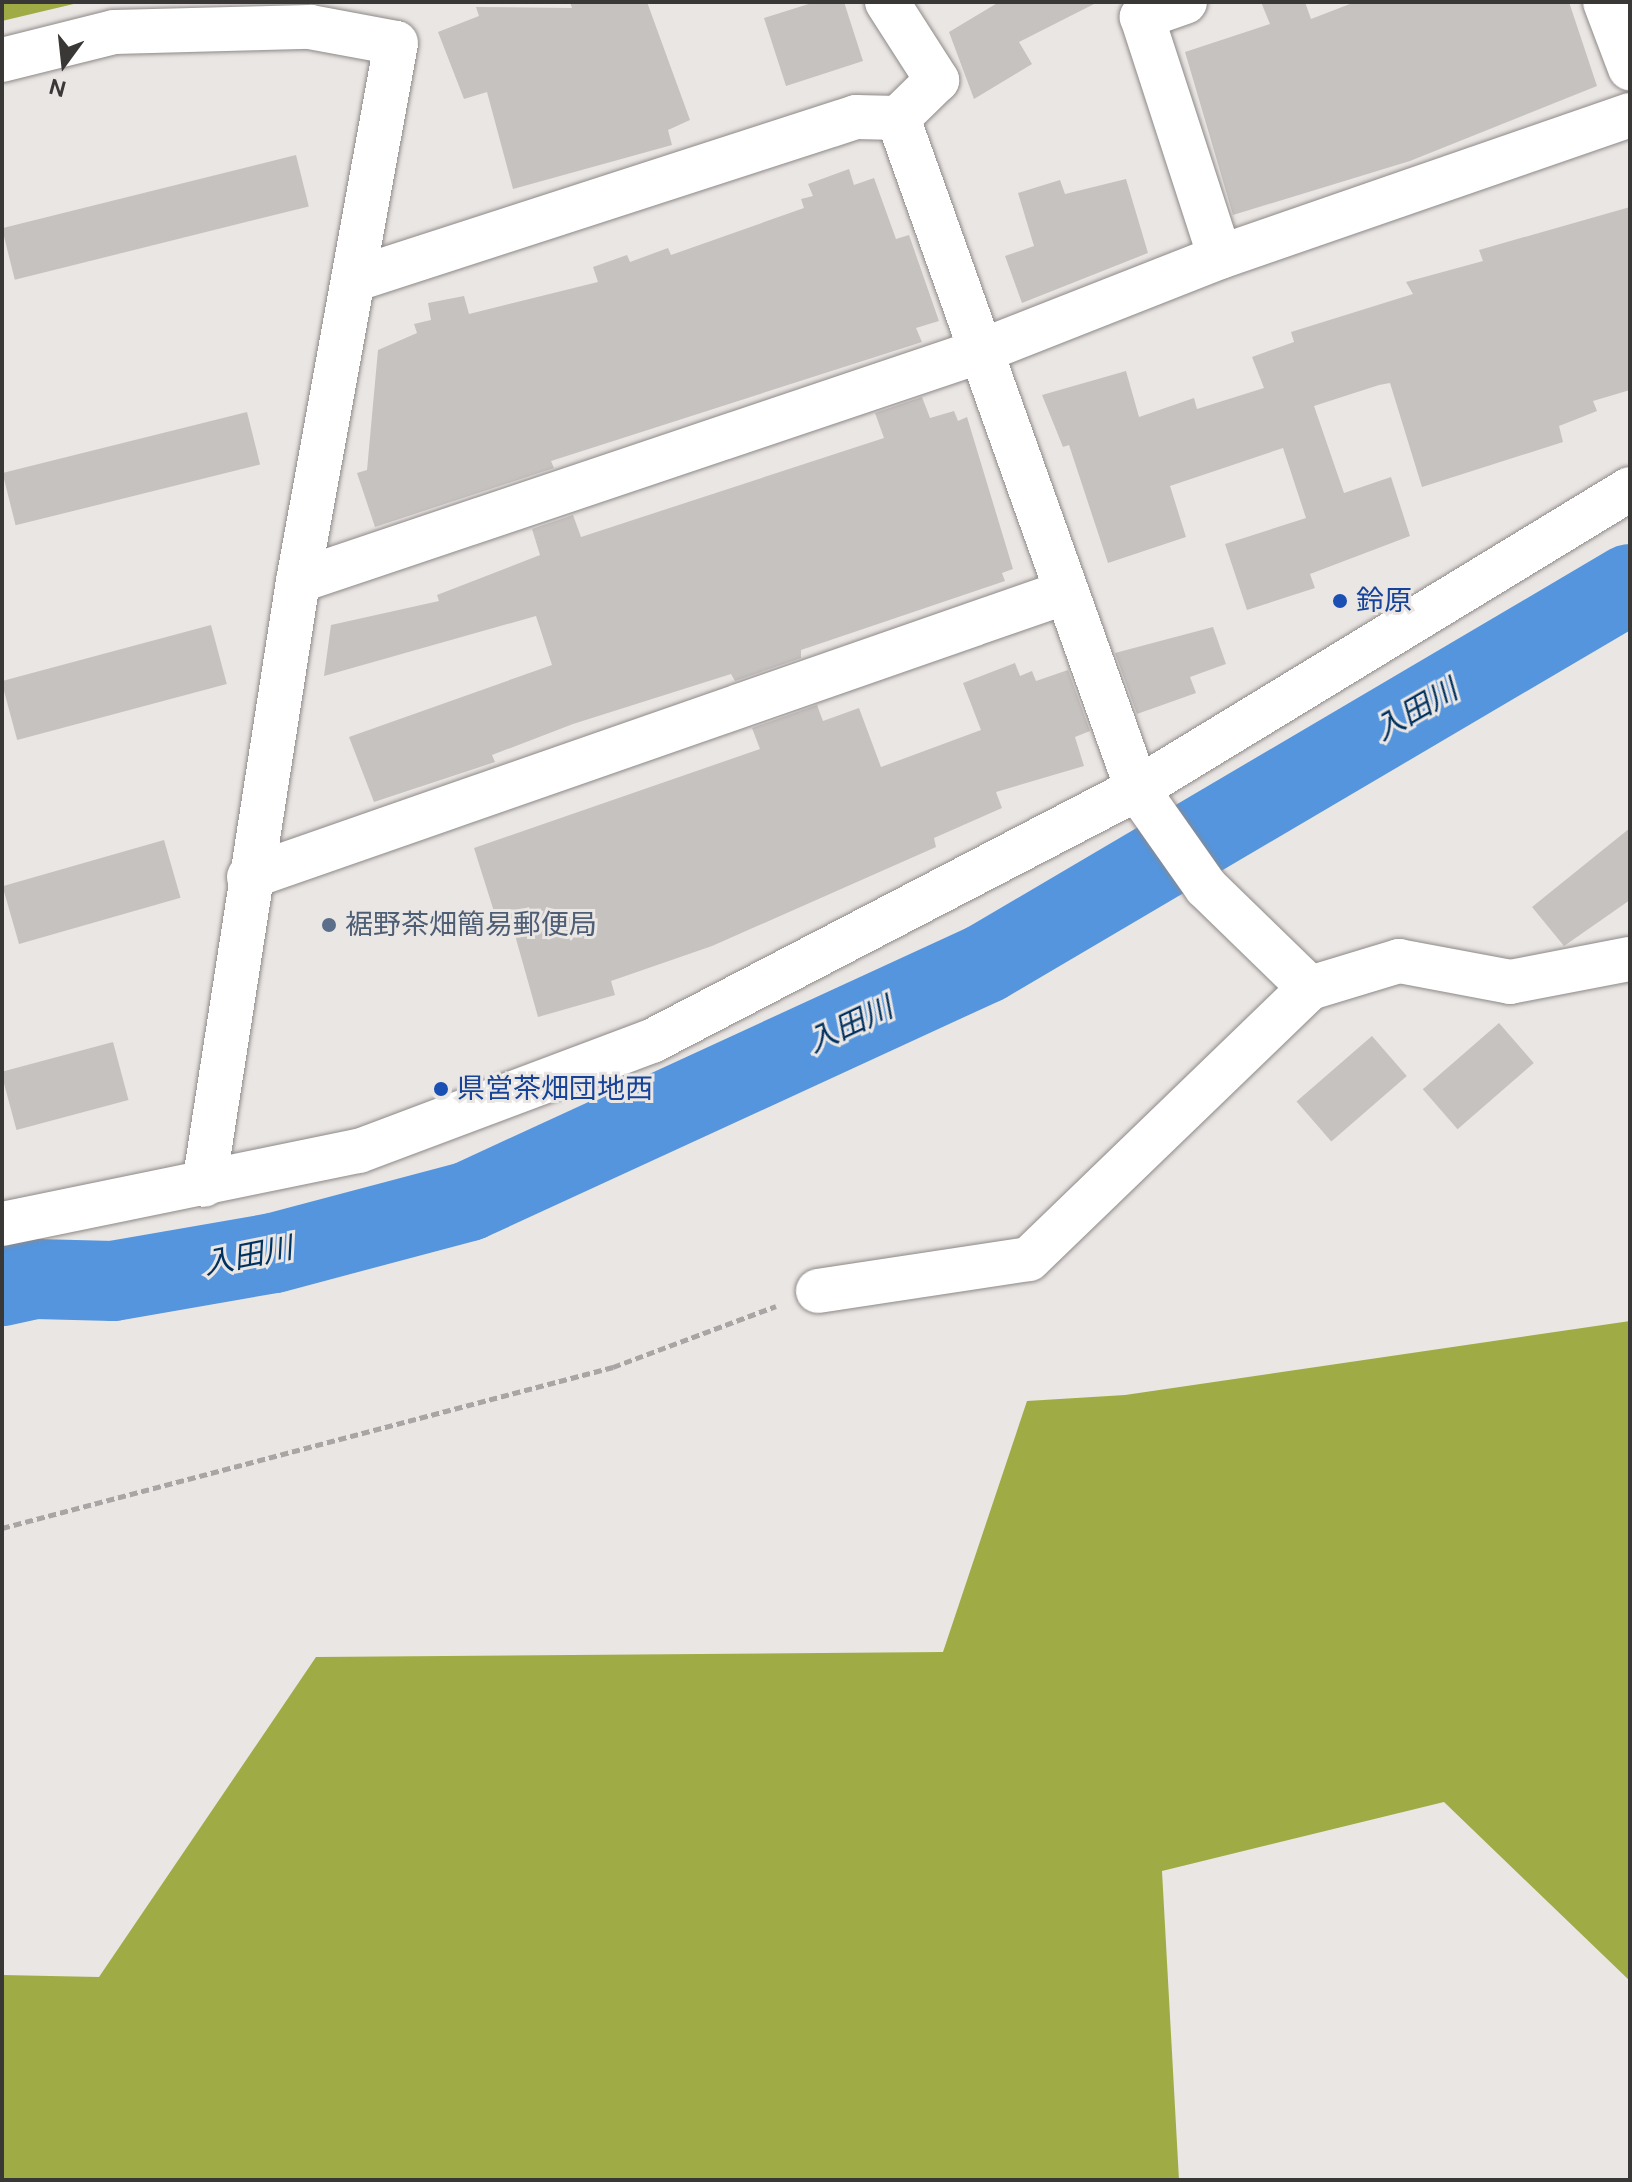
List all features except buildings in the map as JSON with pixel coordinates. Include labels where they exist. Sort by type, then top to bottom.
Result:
[{"type":"street","points":[[353,280],[856,117],[898,118],[937,80],[887,2]]},
{"type":"street","points":[[1185,2],[1142,17],[1220,257]]},
{"type":"street","points":[[1605,2],[1630,68]]},
{"type":"street","points":[[2,60],[114,32],[311,14],[396,43],[298,581],[249,877],[204,1185]]},
{"type":"street","points":[[298,581],[984,350],[1220,257],[1630,115]]},
{"type":"street","points":[[898,118],[984,350],[1137,789],[1167,836],[1206,887],[1310,988]]},
{"type":"street","points":[[2,1224],[359,1151],[652,1041],[1137,789],[1630,489]]},
{"type":"street","points":[[249,877],[1066,592]]},
{"type":"street","points":[[818,1291],[1029,1259],[1310,988],[1399,961],[1510,982],[1630,959]]},
{"type":"path","points":[[2,1528],[613,1367],[818,1291]]},
{"type":"green space","points":[[2,2],[82,2],[2,21]]},
{"type":"green space","points":[[1630,1321],[1630,1981],[1444,1802],[1162,1871],[1179,2180],[2,2180],[2,1975],[99,1977],[316,1657],[943,1652],[1027,1401],[1125,1395]]},
{"type":"waterway","name":"入田川","points":[[2,1286],[36,1279],[113,1281],[274,1253],[469,1201],[986,963],[1630,584]]},
{"type":"place","name":"鈴原","points":[[1340,601]]},
{"type":"place","name":"裾野茶畑簡易郵便局","points":[[329,925]]},
{"type":"place","name":"県営茶畑団地西","points":[[441,1089]]}]
